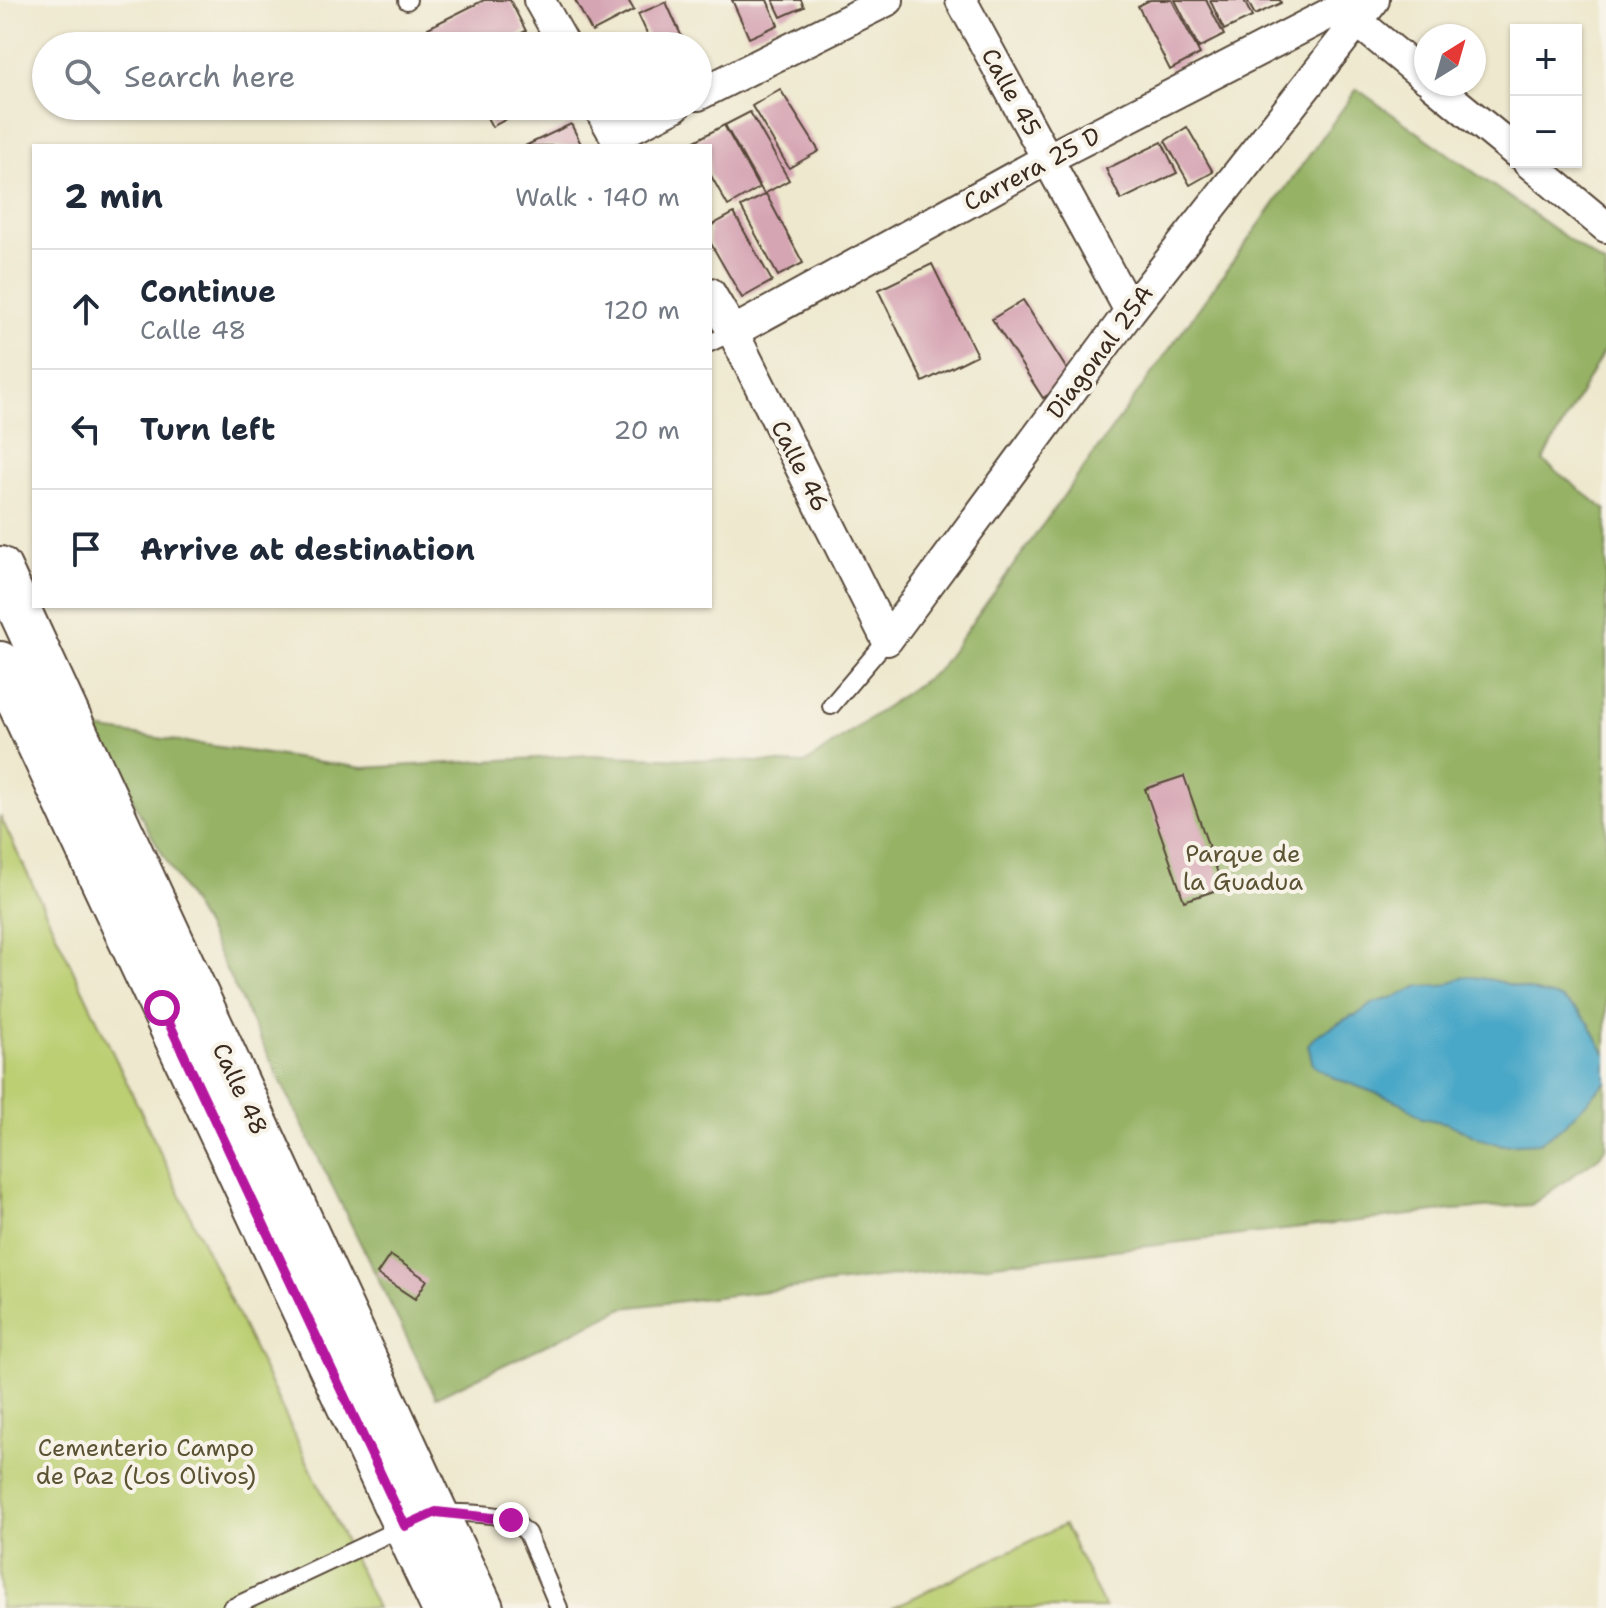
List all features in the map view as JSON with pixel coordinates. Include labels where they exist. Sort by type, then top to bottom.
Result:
[{"type":"main road","name":"Calle 48","points":[[0,568],[420,1519],[443,1608]]},
{"type":"main road","name":"Calle 48","points":[[0,663],[420,1519],[482,1608]]},
{"type":"street","points":[[539,0],[557,32]]},
{"type":"street","points":[[712,88],[888,0]]},
{"type":"street","name":"Calle 45","points":[[961,0],[1130,311]]},
{"type":"street","points":[[1358,7],[1414,65]]},
{"type":"street","name":"Carrera 25 D","points":[[722,337],[1047,159],[1358,7]]},
{"type":"street","name":"Diagonal 25A","points":[[887,640],[1358,7]]},
{"type":"street","points":[[1448,96],[1510,147]]},
{"type":"street","points":[[606,120],[618,141],[652,120]]},
{"type":"street","points":[[1535,168],[1606,227]]},
{"type":"street","name":"Calle 46","points":[[712,300],[722,337],[887,640]]},
{"type":"lane","name":"Diagonal 25A","points":[[831,706],[887,640]]},
{"type":"lane","points":[[231,1608],[261,1602],[420,1519],[496,1517],[511,1520],[527,1533],[559,1608]]},
{"type":"green space","name":"Parque de la Guadua","points":[[1357,89],[1606,266],[1606,347],[1543,461],[1606,510],[1606,1146],[1600,1156],[1531,1205],[1452,1210],[624,1308],[436,1397],[205,927],[147,827],[96,729],[363,768],[590,755],[805,764],[938,670]]},
{"type":"green space","name":"Cementerio Campo de Paz (Los Olivos)","points":[[0,816],[377,1608],[0,1608]]},
{"type":"green space","points":[[1064,1525],[1105,1608],[892,1608]]},
{"type":"water","points":[[1467,976],[1562,999],[1589,1023],[1606,1055],[1606,1082],[1562,1127],[1539,1143],[1501,1145],[1478,1138],[1447,1123],[1422,1118],[1400,1102],[1332,1077],[1313,1065],[1308,1045],[1315,1036],[1374,1003],[1419,986],[1442,986]]},
{"type":"building","points":[[484,0],[510,0],[526,31],[430,32],[428,28]]},
{"type":"building","points":[[575,0],[628,0],[634,10],[592,32]]},
{"type":"building","points":[[732,0],[767,0],[778,25],[749,38]]},
{"type":"building","points":[[773,0],[801,0],[804,7],[781,17]]},
{"type":"building","points":[[1150,0],[1172,0],[1200,54],[1170,70],[1138,6]]},
{"type":"building","points":[[1175,0],[1206,0],[1224,35],[1199,48]]},
{"type":"building","points":[[1210,0],[1244,0],[1252,17],[1224,30]]},
{"type":"building","points":[[1247,0],[1280,0],[1281,3],[1255,15]]},
{"type":"building","points":[[666,2],[680,32],[646,32],[638,14]]},
{"type":"building","points":[[780,89],[819,151],[789,168],[752,106]]},
{"type":"building","points":[[750,112],[789,180],[764,194],[725,125]]},
{"type":"building","points":[[488,120],[505,120],[492,127]]},
{"type":"building","points":[[571,124],[581,144],[529,144]]},
{"type":"building","points":[[724,125],[759,188],[728,206],[712,178],[712,144],[693,142]]},
{"type":"building","points":[[1187,127],[1213,172],[1190,185],[1165,141]]},
{"type":"building","points":[[1162,142],[1177,173],[1121,200],[1106,169]]},
{"type":"building","points":[[766,194],[803,263],[778,276],[741,207]]},
{"type":"building","points":[[734,213],[772,281],[742,298],[712,246],[712,225]]},
{"type":"building","points":[[932,264],[977,355],[923,382],[878,290]]},
{"type":"building","points":[[1023,300],[1073,379],[1043,398],[992,319]]},
{"type":"building","points":[[1184,776],[1223,888],[1184,901],[1145,789]]},
{"type":"building","points":[[390,1255],[427,1280],[415,1299],[377,1274]]},
{"type":"route","points":[[162,1008],[405,1526],[436,1512],[511,1520]]}]
